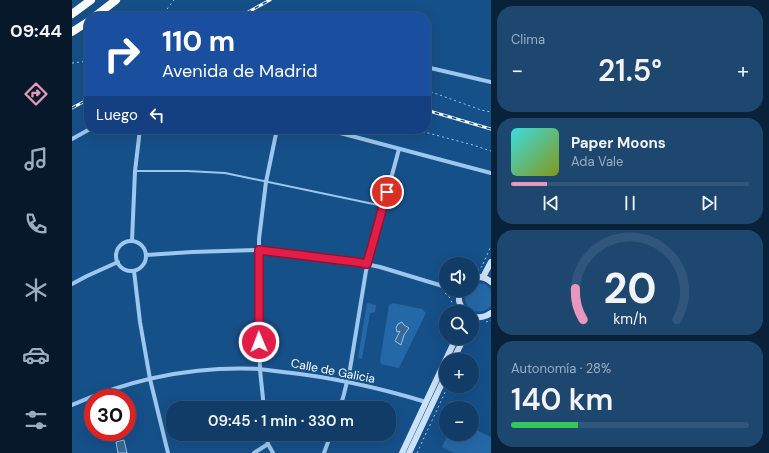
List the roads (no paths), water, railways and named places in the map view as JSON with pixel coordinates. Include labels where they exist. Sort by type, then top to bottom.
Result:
[{"type":"highway","points":[[72,14],[91,0]]},
{"type":"highway","points":[[100,12],[116,0]]},
{"type":"highway","points":[[72,32],[84,24]]},
{"type":"street","points":[[431,68],[491,82]]},
{"type":"street","points":[[72,139],[84,132]]},
{"type":"street","points":[[132,241],[135,172],[139,134]]},
{"type":"street","points":[[263,401],[260,370],[259,239],[266,182],[276,134]]},
{"type":"street","points":[[344,134],[491,173]]},
{"type":"street","points":[[342,401],[347,382],[367,264],[400,149]]},
{"type":"street","points":[[132,241],[140,244],[144,248],[146,255],[144,264],[141,267],[134,271],[128,271],[120,266],[117,255],[120,246],[124,243],[132,241]]},
{"type":"street","points":[[146,255],[259,250],[367,264],[439,286]]},
{"type":"street","points":[[72,284],[118,262]]},
{"type":"street","points":[[483,277],[491,262]]},
{"type":"street","points":[[134,271],[140,322],[150,379],[168,453]]},
{"type":"street","points":[[479,277],[488,279],[491,282]]},
{"type":"street","points":[[479,318],[491,313]]},
{"type":"street","points":[[402,453],[453,345]]},
{"type":"street","name":"Calle de Galicia","points":[[72,405],[113,389],[162,376],[204,371],[260,370],[305,374],[347,382],[426,402]]},
{"type":"street","points":[[410,453],[439,390]]},
{"type":"street","points":[[267,441],[273,453]]},
{"type":"street","points":[[324,453],[329,441]]},
{"type":"street","points":[[254,453],[268,444]]},
{"type":"lane","points":[[135,172],[187,171],[225,173],[383,206]]},
{"type":"railway","points":[[248,12],[270,0]]},
{"type":"railway","points":[[72,108],[84,102]]},
{"type":"railway","points":[[431,111],[491,129]]}]
